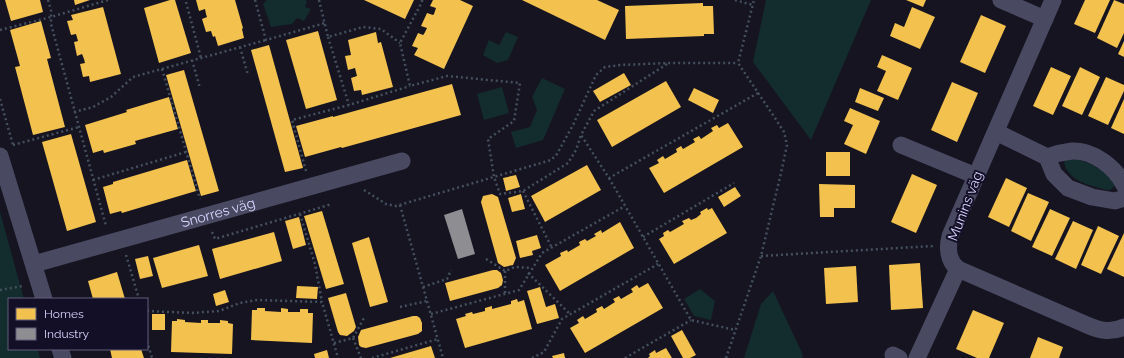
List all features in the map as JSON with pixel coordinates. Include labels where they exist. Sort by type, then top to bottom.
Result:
[{"type":"street","points":[[1001,0],[1045,19]]},
{"type":"street","name":"Munins väg","points":[[958,269],[951,260],[949,246],[950,236],[1053,0]]},
{"type":"street","points":[[996,132],[1047,157],[1054,174],[1068,188],[1092,197],[1115,201],[1124,198]]},
{"type":"street","points":[[901,145],[976,176]]},
{"type":"street","points":[[1047,157],[1061,152],[1073,151],[1091,154],[1106,163],[1120,176],[1124,185]]},
{"type":"street","points":[[0,156],[44,298]]},
{"type":"street","name":"Snorres väg","points":[[34,264],[402,161]]},
{"type":"street","points":[[917,358],[958,269],[1097,329],[1112,331],[1124,327]]},
{"type":"path","points":[[48,0],[51,24],[93,180],[139,298]]},
{"type":"path","points":[[0,30],[108,0]]},
{"type":"path","points":[[254,0],[266,40]]},
{"type":"path","points":[[319,0],[328,38],[349,105]]},
{"type":"path","points":[[410,86],[400,43],[422,0]]},
{"type":"path","points":[[735,0],[753,5]]},
{"type":"path","points":[[726,358],[762,256],[786,145],[784,132],[738,63],[754,0]]},
{"type":"path","points":[[186,2],[201,58]]},
{"type":"path","points":[[74,112],[93,107],[110,97],[133,77],[325,23]]},
{"type":"path","points":[[328,38],[363,27],[380,29],[400,43]]},
{"type":"path","points":[[240,47],[248,75]]},
{"type":"path","points":[[192,60],[200,88]]},
{"type":"path","points":[[310,186],[292,120],[447,76],[520,83],[514,121],[488,138],[494,177],[500,194],[523,191],[568,163],[576,150],[581,135],[594,111],[669,63]]},
{"type":"path","points":[[162,69],[205,216],[215,239],[332,204]]},
{"type":"path","points":[[609,178],[758,93]]},
{"type":"path","points":[[13,145],[79,127]]},
{"type":"path","points":[[581,135],[609,178],[691,320]]},
{"type":"path","points":[[93,180],[186,152]]},
{"type":"path","points":[[643,237],[734,183]]},
{"type":"path","points":[[523,191],[552,248]]},
{"type":"path","points":[[400,205],[443,358]]},
{"type":"path","points":[[431,314],[519,290],[528,273],[542,253],[625,206]]},
{"type":"path","points":[[300,214],[315,264],[322,302],[338,358]]},
{"type":"path","points":[[762,256],[949,246]]},
{"type":"path","points":[[486,259],[505,271]]},
{"type":"path","points":[[532,358],[544,352],[562,319],[658,264]]},
{"type":"path","points":[[505,271],[515,267],[532,268]]},
{"type":"path","points":[[424,287],[447,279],[451,270]]},
{"type":"path","points":[[505,271],[505,294]]},
{"type":"path","points":[[528,273],[570,314]]},
{"type":"path","points":[[148,311],[192,313],[219,311],[240,303],[257,300],[322,302]]},
{"type":"path","points":[[400,307],[427,301]]},
{"type":"path","points":[[334,343],[353,338],[364,318]]},
{"type":"path","points":[[625,358],[691,320],[735,330]]},
{"type":"path","points":[[353,338],[361,358]]},
{"type":"path","points":[[372,358],[438,338]]},
{"type":"path","points":[[148,344],[152,358]]},
{"type":"green space","points":[[267,0],[305,0],[307,1],[305,7],[311,9],[304,21],[297,18],[292,24],[271,27],[263,4]]},
{"type":"green space","points":[[766,0],[871,0],[811,140],[753,62]]},
{"type":"green space","points":[[506,32],[518,37],[508,60],[497,63],[483,55],[489,40],[499,45]]},
{"type":"green space","points":[[542,78],[565,89],[543,140],[516,148],[511,132],[530,127],[537,110],[532,97]]},
{"type":"green space","points":[[502,87],[509,113],[484,120],[477,94]]},
{"type":"green space","points":[[1069,158],[1083,161],[1095,166],[1115,184],[1114,187],[1107,190],[1081,182],[1070,174],[1066,168],[1064,162]]},
{"type":"green space","points":[[0,212],[24,298],[8,298],[8,350],[38,350],[40,358],[0,358]]},
{"type":"green space","points":[[700,289],[715,301],[711,320],[694,316],[684,299]]},
{"type":"green space","points":[[773,291],[803,355],[802,358],[744,358],[761,304]]},
{"type":"building: Homes","points":[[5,0],[40,0],[43,12],[11,21]]},
{"type":"building: Homes","points":[[74,0],[90,0],[75,5]]},
{"type":"building: Homes","points":[[170,0],[175,0],[191,53],[159,63],[144,8]]},
{"type":"building: Homes","points":[[196,0],[235,0],[243,28],[244,38],[218,46],[215,36],[213,37],[211,31],[206,32],[202,19],[207,17],[205,9],[199,11]]},
{"type":"building: Homes","points":[[364,0],[414,0],[405,19]]},
{"type":"building: Homes","points":[[433,0],[460,0],[473,6],[444,69],[414,55],[418,48],[412,46],[418,33],[423,35],[427,28],[421,26],[427,13],[434,14],[436,8],[430,6]]},
{"type":"building: Homes","points":[[522,0],[597,0],[619,10],[605,40]]},
{"type":"building: Homes","points":[[906,0],[926,0],[923,7]]},
{"type":"building: Homes","points":[[1085,0],[1110,0],[1095,33],[1074,24]]},
{"type":"building: Homes","points":[[1114,0],[1124,4],[1124,33],[1117,48],[1097,38]]},
{"type":"building: Homes","points":[[703,3],[703,6],[713,6],[714,34],[704,34],[704,36],[626,39],[625,6]]},
{"type":"building: Homes","points":[[103,7],[121,74],[90,82],[89,76],[83,77],[80,64],[85,63],[84,59],[82,54],[77,56],[74,42],[78,41],[76,34],[71,35],[67,21],[73,20],[71,15]]},
{"type":"building: Homes","points":[[912,7],[935,17],[920,49],[890,36],[895,23],[904,27]]},
{"type":"building: Homes","points":[[981,15],[1006,26],[985,73],[960,62]]},
{"type":"building: Homes","points":[[41,21],[51,58],[47,59],[65,127],[33,135],[15,67],[20,66],[10,30]]},
{"type":"building: Homes","points":[[318,31],[337,100],[306,109],[286,40]]},
{"type":"building: Homes","points":[[376,32],[378,43],[381,42],[393,87],[362,95],[361,90],[354,91],[351,78],[357,76],[355,68],[348,70],[345,56],[351,55],[348,40]]},
{"type":"building: Homes","points":[[1124,41],[1124,57],[1118,54]]},
{"type":"building: Homes","points":[[269,45],[303,168],[285,172],[251,50]]},
{"type":"building: Homes","points":[[882,55],[912,68],[898,100],[877,91],[886,71],[877,67]]},
{"type":"building: Homes","points":[[1051,67],[1071,76],[1053,115],[1033,106]]},
{"type":"building: Homes","points":[[1080,67],[1100,77],[1082,115],[1062,106]]},
{"type":"building: Homes","points":[[184,70],[219,191],[201,196],[166,75]]},
{"type":"building: Homes","points":[[624,73],[631,85],[600,102],[593,91]]},
{"type":"building: Homes","points":[[1106,77],[1124,85],[1124,91],[1108,125],[1088,116]]},
{"type":"building: Homes","points":[[666,81],[681,107],[612,147],[597,120]]},
{"type":"building: Homes","points":[[952,82],[978,93],[957,142],[931,130]]},
{"type":"building: Homes","points":[[452,84],[461,115],[305,157],[296,126]]},
{"type":"building: Homes","points":[[694,88],[719,100],[713,113],[688,100]]},
{"type":"building: Homes","points":[[860,88],[884,98],[878,111],[855,102]]},
{"type":"building: Homes","points":[[169,97],[178,129],[135,141],[136,144],[104,153],[103,150],[93,153],[85,125],[127,112],[126,110]]},
{"type":"building: Homes","points":[[1124,99],[1124,134],[1111,128]]},
{"type":"building: Homes","points":[[850,108],[880,121],[866,154],[844,144],[853,125],[844,121]]},
{"type":"building: Homes","points":[[728,123],[743,147],[664,193],[649,168],[659,163],[657,160],[663,156],[665,159],[677,152],[676,149],[681,146],[683,149],[695,142],[693,139],[699,136],[701,139],[713,131],[711,128],[717,125],[719,128]]},
{"type":"building: Homes","points":[[71,134],[96,222],[67,231],[42,142]]},
{"type":"building: Homes","points":[[826,152],[850,152],[850,176],[826,176]]},
{"type":"building: Homes","points":[[187,160],[196,191],[122,213],[121,211],[110,214],[103,187],[113,184],[113,182]]},
{"type":"building: Homes","points":[[587,165],[601,190],[545,222],[531,196]]},
{"type":"building: Homes","points":[[912,174],[937,185],[916,233],[891,222]]},
{"type":"building: Homes","points":[[516,175],[520,187],[506,191],[503,178]]},
{"type":"building: Homes","points":[[1006,178],[1027,188],[1009,227],[988,217]]},
{"type":"building: Homes","points":[[819,184],[855,185],[855,208],[834,208],[834,217],[820,217]]},
{"type":"building: Homes","points":[[735,187],[741,196],[724,207],[718,197]]},
{"type":"building: Homes","points":[[1028,193],[1049,202],[1031,241],[1011,231]]},
{"type":"building: Homes","points":[[492,194],[498,197],[516,258],[513,265],[504,267],[498,263],[481,202],[483,196]]},
{"type":"building: Homes","points":[[521,194],[525,209],[512,212],[508,198]]},
{"type":"building: Homes","points":[[707,208],[708,210],[712,208],[727,233],[674,264],[659,239],[664,236],[663,233],[668,230],[670,232],[684,224],[682,221],[689,218],[691,220],[696,218],[701,214],[700,212]]},
{"type":"building: Homes","points":[[1050,209],[1070,218],[1052,256],[1032,247]]},
{"type":"building: Homes","points":[[322,211],[344,284],[326,289],[304,216]]},
{"type":"building: Homes","points":[[299,217],[306,245],[293,249],[285,221]]},
{"type":"building: Homes","points":[[1073,221],[1093,230],[1076,269],[1055,259]]},
{"type":"building: Homes","points":[[620,222],[634,248],[560,291],[545,265],[561,256],[560,253],[567,250],[568,252],[580,245],[579,242],[585,239],[587,241],[596,236],[594,234],[601,230],[602,233]]},
{"type":"building: Homes","points":[[1098,226],[1119,236],[1101,274],[1081,265]]},
{"type":"building: Homes","points":[[274,232],[282,261],[220,279],[212,249]]},
{"type":"building: Homes","points":[[1124,233],[1124,277],[1107,269]]},
{"type":"building: Homes","points":[[537,235],[541,248],[532,251],[533,255],[520,258],[516,241]]},
{"type":"building: Homes","points":[[369,237],[388,302],[370,307],[352,243]]},
{"type":"building: Homes","points":[[199,245],[208,276],[162,288],[153,258]]},
{"type":"building: Homes","points":[[148,256],[153,276],[140,279],[135,259]]},
{"type":"building: Homes","points":[[920,263],[923,308],[891,310],[889,265]]},
{"type":"building: Homes","points":[[856,266],[858,302],[826,304],[824,268]]},
{"type":"building: Homes","points":[[497,270],[501,273],[503,280],[502,285],[498,288],[450,301],[445,283]]},
{"type":"building: Homes","points":[[117,272],[125,298],[93,298],[88,281]]},
{"type":"building: Homes","points":[[648,283],[663,308],[585,353],[570,328],[579,323],[577,320],[583,316],[585,319],[597,312],[596,309],[602,306],[604,309],[615,302],[613,299],[619,296],[621,299],[633,292],[631,289],[637,285],[639,288]]},
{"type":"building: Homes","points":[[297,286],[318,287],[317,299],[296,298]]},
{"type":"building: Homes","points":[[540,287],[546,307],[555,304],[559,318],[537,324],[527,291]]},
{"type":"building: Homes","points":[[225,290],[229,302],[216,306],[213,294]]},
{"type":"building: Homes","points":[[346,293],[356,327],[354,331],[347,336],[340,335],[338,332],[328,298]]},
{"type":"building: Homes","points":[[517,299],[518,302],[524,300],[532,329],[465,348],[456,319],[466,316],[465,314],[472,312],[473,314],[485,311],[485,308],[492,306],[492,309],[511,304],[511,301]]},
{"type":"building: Homes","points":[[257,308],[265,308],[265,311],[281,312],[281,308],[288,309],[288,312],[300,312],[300,309],[308,309],[308,313],[313,313],[312,343],[251,340],[252,310],[257,310]]},
{"type":"building: Homes","points":[[973,310],[1004,323],[989,358],[977,358],[956,349]]},
{"type":"building: Homes","points":[[152,314],[165,314],[165,330],[152,330]]},
{"type":"building: Homes","points":[[413,316],[420,318],[422,323],[422,331],[418,334],[366,348],[359,345],[358,337],[361,330]]},
{"type":"building: Homes","points":[[177,319],[185,320],[185,322],[201,323],[201,320],[208,320],[208,323],[220,323],[220,320],[228,321],[228,323],[233,324],[232,354],[171,352],[172,321],[177,321]]},
{"type":"building: Homes","points":[[682,330],[696,355],[690,358],[683,358],[671,336]]},
{"type":"building: Homes","points":[[1038,337],[1063,347],[1059,358],[1030,358]]},
{"type":"building: Homes","points":[[431,346],[435,358],[390,358]]},
{"type":"building: Homes","points":[[666,348],[672,358],[648,358],[650,356],[649,354],[655,350],[656,353]]},
{"type":"building: Homes","points":[[110,350],[141,350],[144,358],[112,358]]},
{"type":"building: Homes","points":[[327,350],[329,358],[315,358],[314,354]]},
{"type":"building: Homes","points":[[564,353],[565,358],[553,358],[552,356]]},
{"type":"building: Industry","points":[[462,209],[475,254],[458,259],[444,215]]}]
